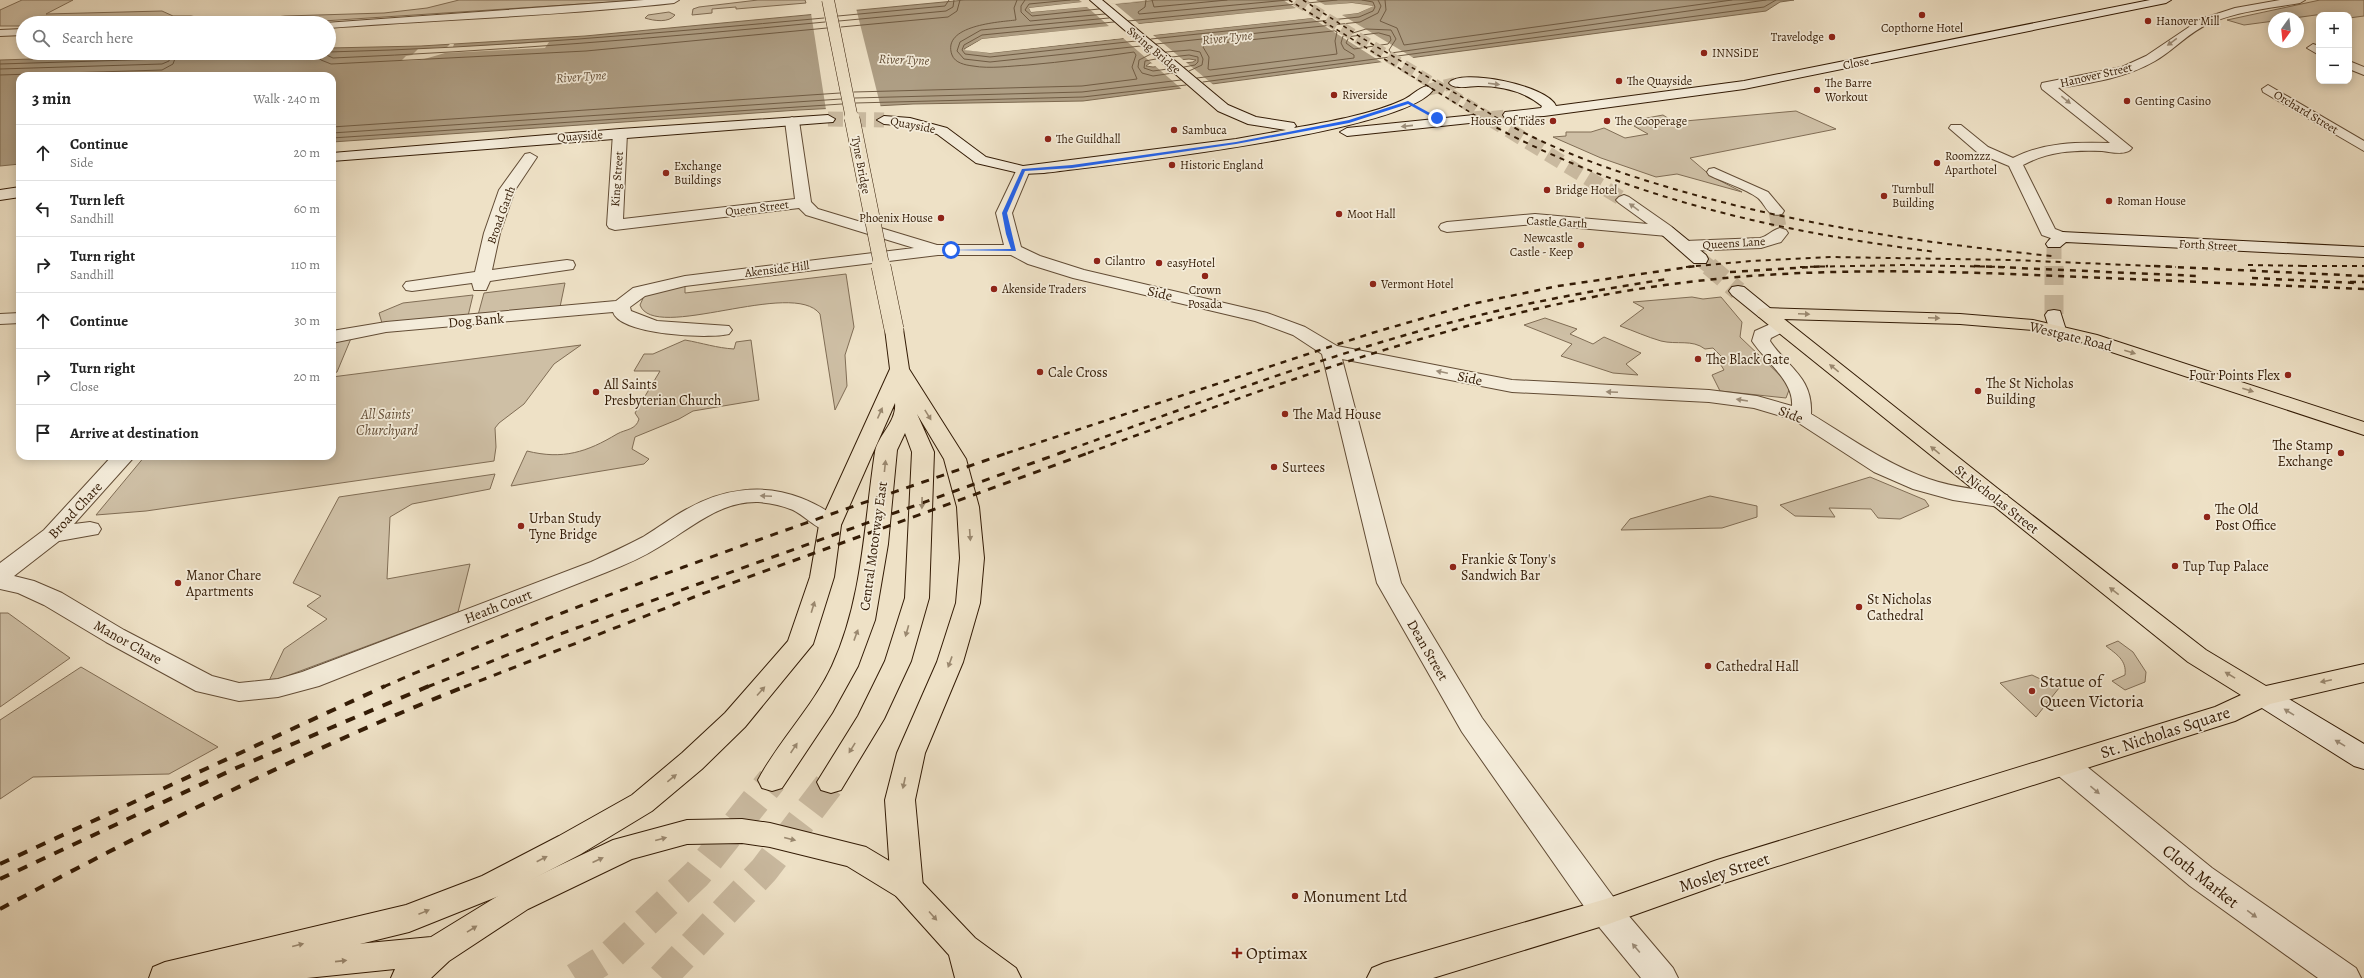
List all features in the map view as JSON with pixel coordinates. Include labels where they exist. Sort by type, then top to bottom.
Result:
[{"type":"main road","name":"Tyne Bridge","points":[[828,0],[894,329],[900,370]]},
{"type":"main road","name":"Westgate Road","points":[[1765,313],[2055,323],[2184,369],[2364,429]]},
{"type":"main road","name":"St Nicholas Street","points":[[1765,313],[2197,656],[2263,696]]},
{"type":"main road","points":[[831,782],[870,719],[898,661],[916,598],[921,526],[923,452],[906,411],[900,370]]},
{"type":"main road","points":[[161,978],[408,918],[493,885],[570,845],[642,803],[692,761],[735,720],[800,644],[822,577],[830,525],[900,370]]},
{"type":"main road","points":[[900,370],[955,459],[968,507],[972,558],[966,610],[950,662],[911,753],[900,800],[907,887]]},
{"type":"main road","name":"Central Motorway East","points":[[772,780],[826,700],[845,666],[860,627],[876,544],[886,450],[906,411]]},
{"type":"main road","name":"St. Nicholas Square","points":[[2065,765],[2225,714],[2263,696],[2364,673]]},
{"type":"main road","name":"Mosley Street","points":[[1384,978],[1606,912],[1717,873],[2065,765]]},
{"type":"main road","points":[[408,978],[437,951],[517,900],[624,849],[688,832],[742,831],[770,835],[855,856],[907,887],[967,963],[1004,978]]},
{"type":"main road","points":[[161,978],[311,971],[437,951]]},
{"type":"street","points":[[336,24],[423,18],[569,11],[674,0]]},
{"type":"street","name":"Swing Bridge","points":[[1095,0],[1219,104],[1239,117],[1277,125],[1308,126],[1340,124]]},
{"type":"street","name":"Close","points":[[1510,116],[1744,85],[2166,0]]},
{"type":"street","name":"Hanover Street","points":[[2015,163],[2032,153],[2050,148],[2125,148],[2047,86],[2094,77],[2132,67],[2151,59],[2195,26],[2214,18],[2240,11],[2300,0]]},
{"type":"street","points":[[0,33],[16,32]]},
{"type":"street","points":[[2352,65],[2364,71]]},
{"type":"street","points":[[1455,83],[1497,84],[1583,102],[1627,100]]},
{"type":"street","name":"Orchard Street","points":[[2268,89],[2364,147]]},
{"type":"street","points":[[1236,143],[1340,124],[1408,103],[1427,90]]},
{"type":"street","points":[[1533,92],[1549,105],[1549,109],[1544,112]]},
{"type":"street","points":[[1408,103],[1427,115],[1447,122]]},
{"type":"street","points":[[1196,148],[1210,141],[1223,127],[1219,104]]},
{"type":"street","points":[[1236,143],[1244,136],[1246,129],[1239,117]]},
{"type":"street","name":"Quayside","points":[[336,157],[620,133],[828,119]]},
{"type":"street","points":[[1014,250],[1008,234],[1004,213],[1023,170],[1072,166],[1236,143],[1474,119]]},
{"type":"street","name":"Quayside","points":[[884,120],[910,122],[942,131],[981,160],[1023,170]]},
{"type":"street","points":[[792,121],[803,203]]},
{"type":"street","points":[[1956,128],[1984,153],[1999,160],[2015,163]]},
{"type":"street","name":"King Street","points":[[615,225],[620,133]]},
{"type":"street","name":"Broad Garth","points":[[481,281],[492,233],[508,190],[530,157]]},
{"type":"street","name":"Forth Street","points":[[2015,163],[2048,232],[2058,240],[2364,252]]},
{"type":"street","points":[[1714,172],[1763,195],[1776,211]]},
{"type":"street","points":[[0,195],[16,193]]},
{"type":"street","points":[[1624,200],[1666,231],[1700,259]]},
{"type":"street","name":"Queen Street","points":[[615,225],[803,203],[812,212],[938,250]]},
{"type":"street","name":"Castle Garth","points":[[1448,227],[1535,219],[1666,231]]},
{"type":"street","name":"Queens Lane","points":[[1685,246],[1761,243],[1775,239],[1780,233]]},
{"type":"street","name":"Side","points":[[938,250],[1014,250],[1034,260],[1080,274],[1261,317],[1299,331],[1331,351],[1512,386],[1709,396],[1757,402],[1780,408],[1801,416],[1882,467],[1914,481],[1953,493],[1999,500]]},
{"type":"street","name":"Akenside Hill","points":[[621,306],[627,299],[639,292],[671,283],[938,250]]},
{"type":"street","points":[[412,286],[481,281],[567,265]]},
{"type":"street","name":"St Nicholas Street","points":[[1738,291],[1765,313]]},
{"type":"street","points":[[621,306],[622,314],[636,321],[692,330],[723,330]]},
{"type":"street","name":"Dog Bank","points":[[336,336],[386,327],[621,306]]},
{"type":"street","points":[[0,319],[16,318]]},
{"type":"street","points":[[1780,326],[1762,335],[1761,341],[1765,349],[1795,380],[1803,401],[1801,416]]},
{"type":"street","name":"Dean Street","points":[[1331,351],[1389,583],[1472,725],[1606,912],[1662,978]]},
{"type":"street","name":"Broad Chare","points":[[0,575],[47,540],[120,460]]},
{"type":"street","name":"Heath Court","points":[[260,691],[310,679],[599,567],[637,550],[705,508],[728,500],[766,496],[788,499],[810,509],[830,525]]},
{"type":"street","points":[[47,540],[90,529]]},
{"type":"street","name":"Broad Chare","points":[[25,587],[47,540]]},
{"type":"street","name":"Manor Chare","points":[[0,581],[25,587],[53,599],[115,636],[205,684],[239,692],[260,691]]},
{"type":"street","points":[[2263,696],[2364,758]]},
{"type":"street","name":"Cloth Market","points":[[2065,765],[2201,877],[2344,978]]},
{"type":"green space","points":[[22,0],[73,0],[46,14],[162,11],[173,16],[16,16],[16,26],[0,26],[0,10]]},
{"type":"green space","points":[[459,0],[642,0],[336,20],[336,16],[285,16],[384,13],[427,8]]},
{"type":"green space","points":[[758,0],[805,0],[806,3],[736,9],[736,7],[712,9],[712,13],[692,15],[693,9],[699,7]]},
{"type":"green space","points":[[2320,0],[2364,0],[2364,16],[2352,18],[2352,12],[2316,12],[2316,15],[2304,17],[2304,12],[2268,12],[2268,22],[2244,25],[2227,20]]},
{"type":"green space","points":[[669,12],[675,15],[672,18],[665,20],[645,18],[648,15]]},
{"type":"green space","points":[[1796,111],[1836,129],[1690,158],[1711,176],[1742,192],[1677,174],[1656,177],[1601,158],[1553,137],[1566,136],[1566,132],[1591,132],[1604,128],[1625,138],[1648,134],[1634,126],[1644,124],[1636,120],[1663,115],[1674,122]]},
{"type":"green space","points":[[846,274],[854,327],[845,355],[847,386],[835,410],[820,314],[805,305],[782,303],[755,305],[696,315],[670,317],[651,315],[640,305],[644,296],[685,284],[685,293]]},
{"type":"green space","points":[[565,283],[560,307],[478,315],[484,293]]},
{"type":"green space","points":[[473,295],[468,316],[382,323],[379,313],[403,303]]},
{"type":"green space","points":[[1692,297],[1703,299],[1721,297],[1742,322],[1740,337],[1786,381],[1789,390],[1786,398],[1720,391],[1712,375],[1724,370],[1719,362],[1726,361],[1713,348],[1705,349],[1690,343],[1661,341],[1620,326],[1644,308],[1633,302]]},
{"type":"green space","points":[[1545,318],[1577,329],[1570,334],[1593,344],[1604,337],[1641,353],[1626,364],[1638,375],[1613,373],[1561,356],[1572,344],[1524,325]]},
{"type":"green space","points":[[352,336],[336,372],[336,342]]},
{"type":"green space","points":[[685,340],[716,347],[734,349],[736,342],[751,340],[759,400],[693,411],[679,419],[635,437],[632,449],[649,459],[644,464],[511,486],[527,451],[552,455],[574,453],[595,446],[636,425],[639,419],[635,413],[660,371],[634,371],[644,354],[653,354]]},
{"type":"green space","name":"All Saints' Churchyard","points":[[581,345],[554,364],[524,404],[499,423],[495,428],[496,447],[494,461],[146,511],[96,515],[142,460],[336,460],[336,376]]},
{"type":"green space","points":[[495,474],[490,489],[412,504],[390,517],[387,579],[470,564],[458,612],[268,683],[284,649],[327,619],[307,606],[321,596],[293,583],[339,497]]},
{"type":"green space","points":[[1870,477],[1925,500],[1929,506],[1900,519],[1878,518],[1871,509],[1829,508],[1835,517],[1795,516],[1780,505]]},
{"type":"green space","points":[[1710,496],[1757,506],[1757,517],[1722,528],[1621,530],[1630,519]]},
{"type":"green space","points":[[0,613],[8,613],[70,658],[0,707]]},
{"type":"green space","points":[[2118,641],[2133,652],[2146,672],[2145,682],[2125,690],[2112,681],[2125,675],[2123,661],[2106,646]]},
{"type":"green space","points":[[81,667],[218,747],[169,774],[33,777],[0,799],[0,720]]},
{"type":"green space","points":[[2032,675],[2059,688],[2036,717],[2000,683]]},
{"type":"water","name":"River Tyne","points":[[965,0],[1102,0],[1029,8],[1031,12],[1158,0],[1794,0],[1780,2],[1766,11],[1083,101],[913,104],[799,110],[336,142],[336,72],[16,72],[16,164],[0,166],[0,60],[336,60],[336,48],[421,46],[585,36]],"holes":[[[1352,3],[1373,6],[1358,13],[990,53],[964,49],[982,39]],[[1189,59],[1196,60],[1193,62],[1153,67],[1146,66],[1150,63]]]},
{"type":"pier","points":[[1079,0],[1104,0],[1103,2],[1034,9],[1158,0],[1115,4],[1139,24],[1296,8],[1283,0],[1316,0],[1325,5],[1352,3],[1374,6],[1358,13],[1342,15],[1417,60],[1386,65],[1312,18],[1153,35],[1216,87],[1184,91],[1123,38],[990,53],[964,50],[982,39],[1109,26],[1087,7],[1031,12],[1029,8],[1082,2]],"holes":[[[1352,5],[1367,7],[1358,11],[990,51],[970,48],[983,41]]]},
{"type":"pier","points":[[856,8],[881,108],[826,110],[811,13]]},
{"type":"pier","points":[[549,42],[545,48],[445,53],[421,60],[401,61],[406,56],[412,55],[418,49],[447,47],[450,44],[454,44],[453,47]]},
{"type":"tunnel","points":[[1296,0],[1491,119]]},
{"type":"tunnel","points":[[1427,90],[1455,83]]},
{"type":"tunnel","points":[[1474,119],[1510,115]]},
{"type":"tunnel","points":[[1489,118],[1624,200]]},
{"type":"tunnel","points":[[828,119],[884,120]]},
{"type":"tunnel","points":[[1776,211],[1780,233]]},
{"type":"tunnel","points":[[2054,244],[2054,315]]},
{"type":"tunnel","points":[[1700,259],[1710,267]]},
{"type":"tunnel","points":[[1709,266],[1738,291]]},
{"type":"tunnel","points":[[575,978],[610,956],[697,874],[772,780]]},
{"type":"tunnel","points":[[662,978],[764,870],[831,782]]},
{"type":"railway","points":[[1289,0],[1481,119]]},
{"type":"railway","points":[[1303,0],[1362,38],[1499,119]]},
{"type":"railway","points":[[1479,118],[1532,146],[1587,169],[1644,190],[1701,207],[1759,222],[1818,234],[1936,252]]},
{"type":"railway","points":[[1497,118],[1518,130],[1583,159],[1651,182],[1721,202],[1814,223],[1909,239],[2052,256]]},
{"type":"railway","points":[[1695,266],[1751,261],[1832,257],[2012,260],[2166,267]]},
{"type":"railway","points":[[1817,267],[1906,265],[1989,267]]},
{"type":"railway","points":[[2248,265],[2308,266]]},
{"type":"railway","points":[[1009,452],[1372,333],[1472,304],[1558,286],[1695,266]]},
{"type":"railway","points":[[1686,267],[1695,266]]},
{"type":"railway","points":[[1817,267],[1828,266]]},
{"type":"railway","points":[[1974,266],[1989,267]]},
{"type":"railway","points":[[2154,266],[2166,267]]},
{"type":"railway","points":[[2302,266],[2308,266]]},
{"type":"railway","points":[[2308,266],[2364,266]]},
{"type":"railway","points":[[1800,267],[1817,267]]},
{"type":"railway","points":[[1730,272],[1817,267]]},
{"type":"railway","points":[[1989,267],[2006,267]]},
{"type":"railway","points":[[1989,267],[2198,276]]},
{"type":"railway","points":[[2166,267],[2176,267]]},
{"type":"railway","points":[[2166,267],[2364,276]]},
{"type":"railway","points":[[1088,453],[1301,377],[1444,332],[1517,313],[1591,297],[1665,285],[1762,275],[1910,271],[2364,289]]},
{"type":"railway","points":[[2252,278],[2356,283]]},
{"type":"railway","points":[[1060,453],[1279,375],[1389,340],[1445,324],[1522,305],[1667,279]]},
{"type":"railway","points":[[2350,282],[2364,282]]},
{"type":"railway","points":[[383,687],[460,654],[616,592],[694,563],[1009,452]]},
{"type":"railway","points":[[427,687],[560,634],[1063,452]]},
{"type":"railway","points":[[464,687],[694,597],[1091,452]]},
{"type":"railway","points":[[0,864],[385,686]]},
{"type":"railway","points":[[0,879],[234,769],[429,686]]},
{"type":"railway","points":[[0,909],[114,849],[288,763],[347,736],[466,686]]},
{"type":"place","name":"Copthorne Hotel","points":[[1922,15]]},
{"type":"place","name":"Hanover Mill","points":[[2148,21]]},
{"type":"place","name":"Travelodge","points":[[1832,37]]},
{"type":"place","name":"INNSiDE","points":[[1704,53]]},
{"type":"place","name":"The Quayside","points":[[1619,81]]},
{"type":"place","name":"The Barre Workout","points":[[1817,90]]},
{"type":"place","name":"Riverside","points":[[1334,95]]},
{"type":"place","name":"Genting Casino","points":[[2127,101]]},
{"type":"place","name":"House Of Tides","points":[[1553,121]]},
{"type":"place","name":"The Cooperage","points":[[1607,121]]},
{"type":"place","name":"Sambuca","points":[[1174,130]]},
{"type":"place","name":"The Guildhall","points":[[1048,139]]},
{"type":"place","name":"Roomzzz Aparthotel","points":[[1937,163]]},
{"type":"place","name":"Historic England","points":[[1172,165]]},
{"type":"place","name":"Exchange Buildings","points":[[666,173]]},
{"type":"place","name":"Bridge Hotel","points":[[1547,190]]},
{"type":"place","name":"Turnbull Building","points":[[1884,196]]},
{"type":"place","name":"Roman House","points":[[2109,201]]},
{"type":"place","name":"Moot Hall","points":[[1339,214]]},
{"type":"place","name":"Phoenix House","points":[[941,218]]},
{"type":"place","name":"Newcastle Castle - Keep","points":[[1581,245]]},
{"type":"place","name":"Cilantro","points":[[1097,261]]},
{"type":"place","name":"easyHotel","points":[[1159,263]]},
{"type":"place","name":"Crown Posada","points":[[1205,276]]},
{"type":"place","name":"Vermont Hotel","points":[[1373,284]]},
{"type":"place","name":"Akenside Traders","points":[[994,289]]},
{"type":"place","name":"The Black Gate","points":[[1698,359]]},
{"type":"place","name":"Cale Cross","points":[[1040,372]]},
{"type":"place","name":"Four Points Flex","points":[[2288,375]]},
{"type":"place","name":"The St Nicholas Building","points":[[1978,391]]},
{"type":"place","name":"All Saints Presbyterian Church","points":[[596,392]]},
{"type":"place","name":"The Mad House","points":[[1285,414]]},
{"type":"place","name":"The Stamp Exchange","points":[[2341,453]]},
{"type":"place","name":"Surtees","points":[[1274,467]]},
{"type":"place","name":"The Old Post Office","points":[[2207,517]]},
{"type":"place","name":"Urban Study Tyne Bridge","points":[[521,526]]},
{"type":"place","name":"Tup Tup Palace","points":[[2175,566]]},
{"type":"place","name":"Frankie & Tony's Sandwich Bar","points":[[1453,567]]},
{"type":"place","name":"Manor Chare Apartments","points":[[178,583]]},
{"type":"place","name":"St Nicholas Cathedral","points":[[1859,607]]},
{"type":"place","name":"Cathedral Hall","points":[[1708,666]]},
{"type":"place","name":"Statue of Queen Victoria","points":[[2032,691]]},
{"type":"place","name":"Monument Ltd","points":[[1295,896]]},
{"type":"place","name":"Optimax","points":[[1237,953]]},
{"type":"route","points":[[951,250],[1014,250],[1008,234],[1004,213],[1023,170],[1072,166],[1236,143],[1359,119],[1408,103],[1427,115],[1437,118]]}]
